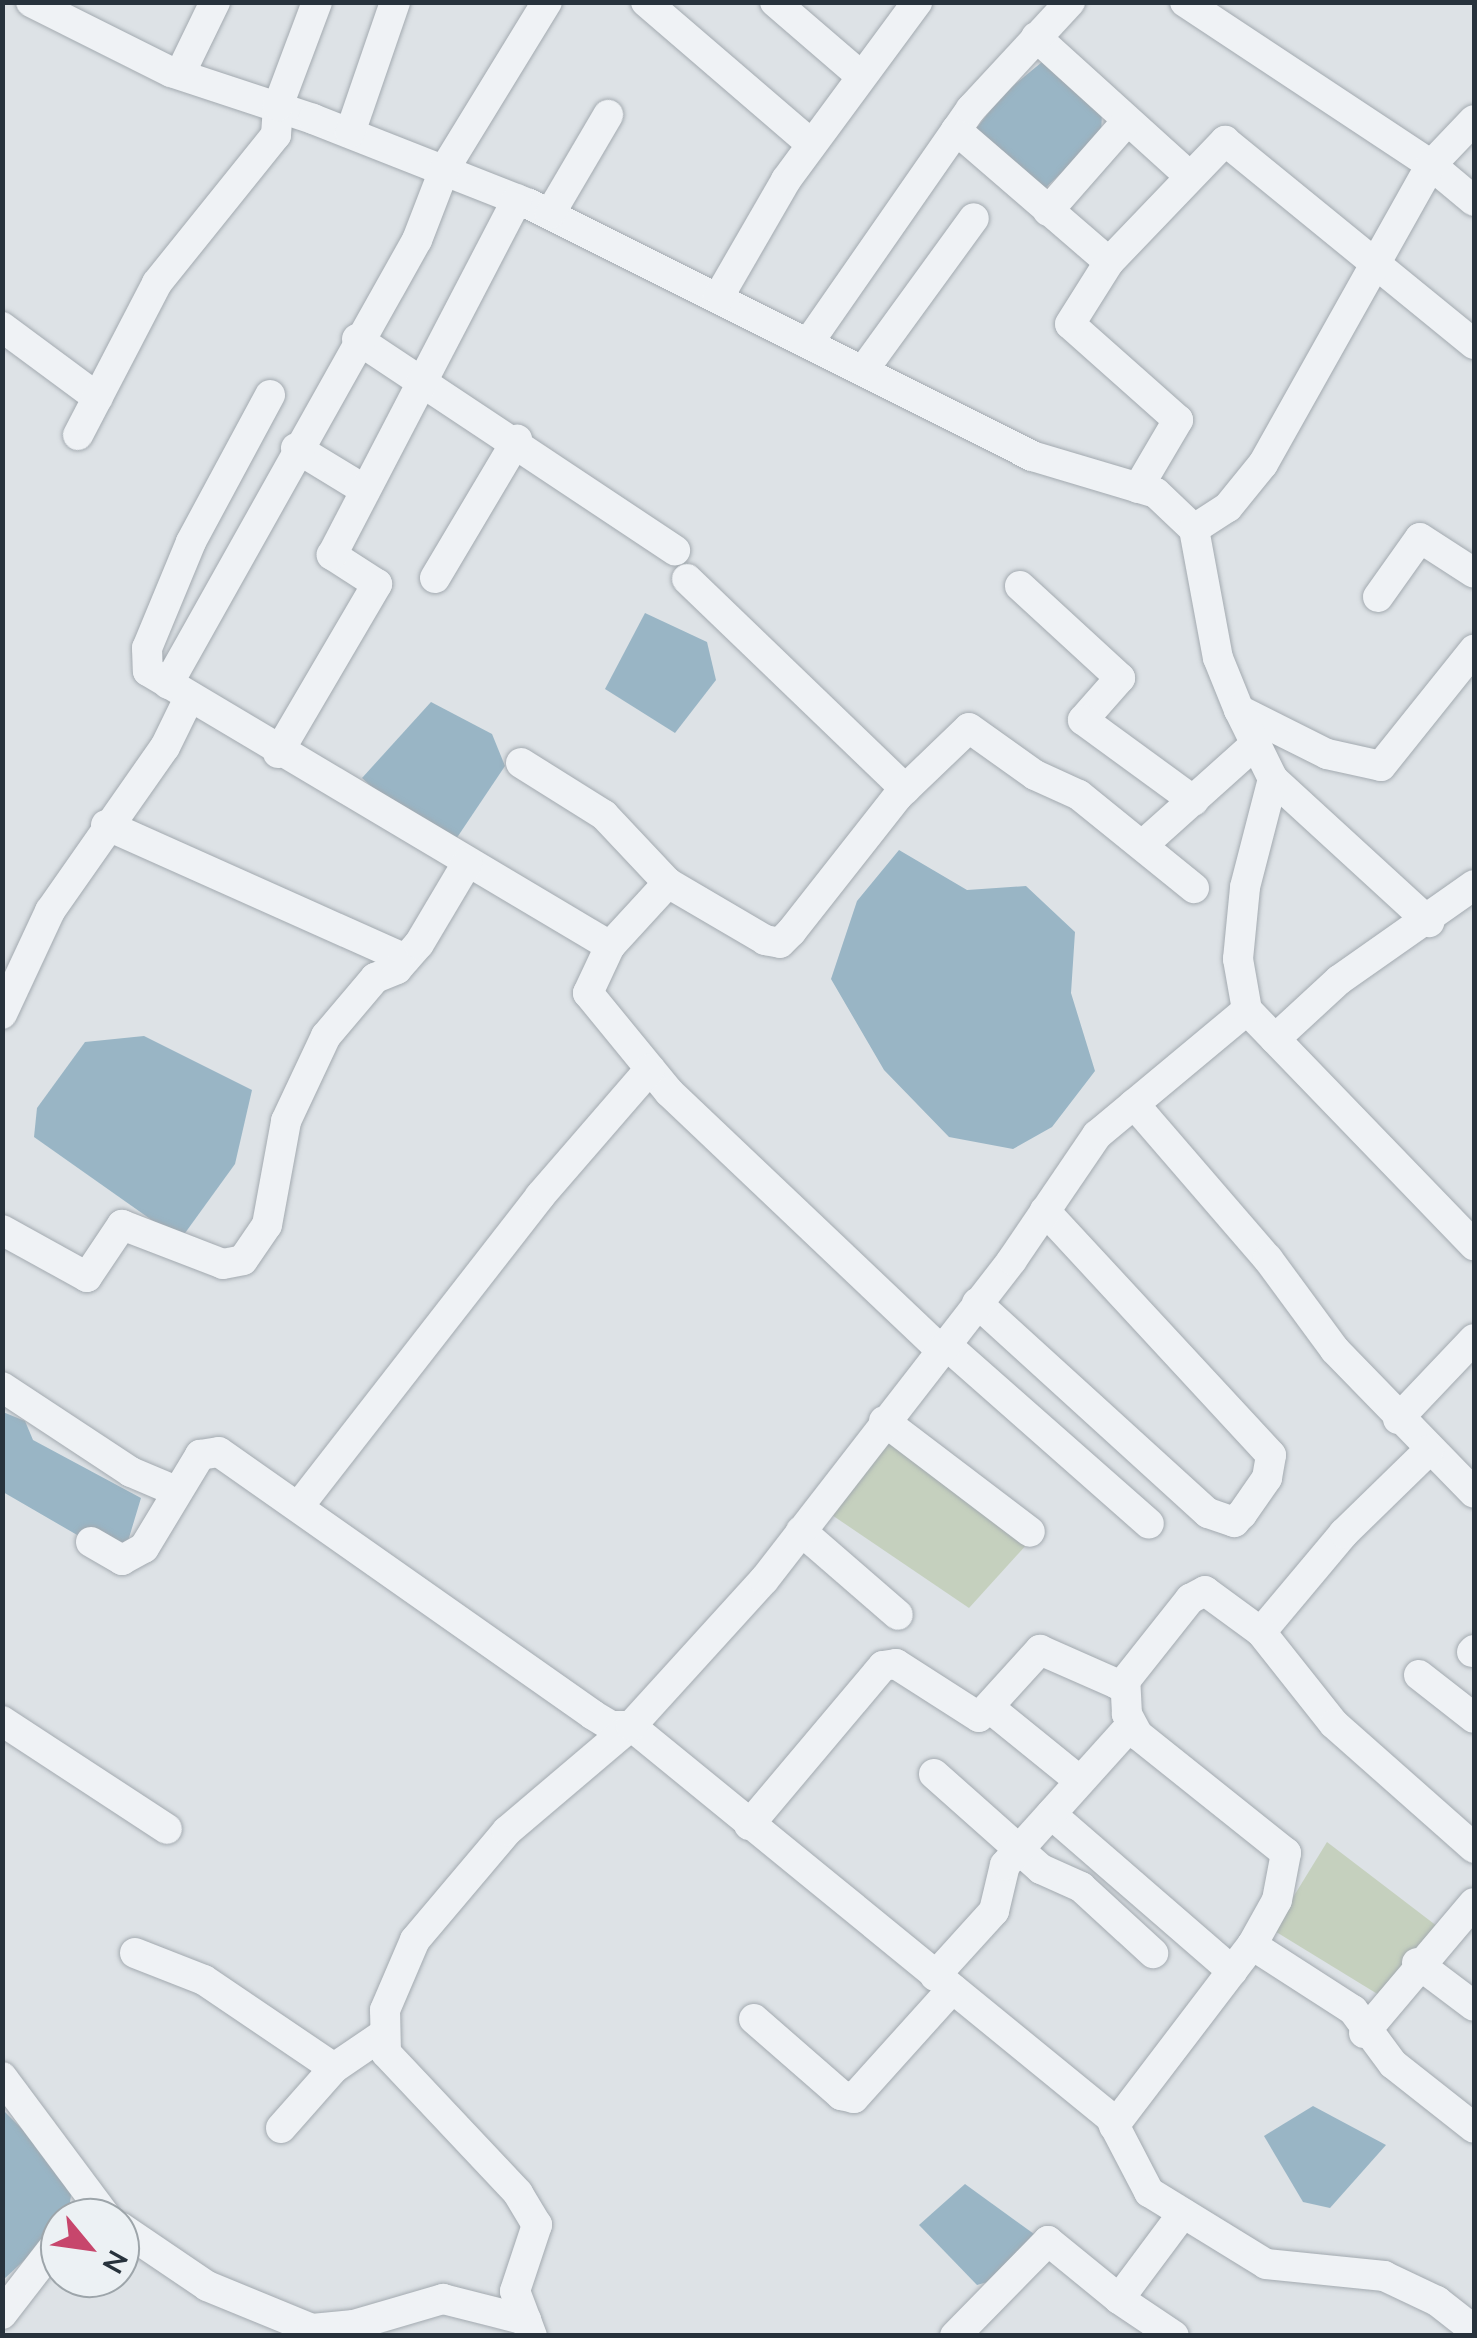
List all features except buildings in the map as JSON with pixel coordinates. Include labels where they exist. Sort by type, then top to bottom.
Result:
[{"type":"street","points":[[181,72],[215,2]]},
{"type":"street","points":[[78,436],[157,284],[276,135],[278,106],[317,2]]},
{"type":"street","points":[[350,133],[395,2]]},
{"type":"street","points":[[2,1014],[50,911],[106,825],[164,747],[179,691],[296,448],[417,240],[444,170],[547,2]]},
{"type":"street","points":[[646,2],[812,144]]},
{"type":"street","points":[[774,2],[860,75]]},
{"type":"street","points":[[718,298],[812,144],[916,2]]},
{"type":"street","points":[[809,342],[956,130],[1070,2]]},
{"type":"street","points":[[1186,2],[1432,165],[1474,201]]},
{"type":"street","points":[[33,3],[181,72],[517,199],[866,368],[1032,456],[1156,493],[1194,529],[1218,658],[1252,747],[1273,780],[1429,922]]},
{"type":"street","points":[[1036,37],[1188,175]]},
{"type":"street","points":[[550,214],[608,115]]},
{"type":"street","points":[[1048,211],[1127,120]]},
{"type":"street","points":[[1194,529],[1228,507],[1263,464],[1432,165],[1474,120]]},
{"type":"street","points":[[956,130],[1110,262]]},
{"type":"street","points":[[1138,488],[1178,420],[1070,324],[1110,262],[1188,175],[1225,141],[1268,182],[1375,261],[1474,344]]},
{"type":"street","points":[[278,753],[377,584],[332,554],[517,199]]},
{"type":"street","points":[[866,368],[974,218]]},
{"type":"street","points":[[2,327],[98,398]]},
{"type":"street","points":[[357,339],[517,440],[675,550]]},
{"type":"street","points":[[270,395],[191,542],[147,648],[148,671],[278,753],[610,946]]},
{"type":"street","points":[[435,578],[517,440]]},
{"type":"street","points":[[296,448],[365,490]]},
{"type":"street","points":[[1378,597],[1420,538],[1474,572]]},
{"type":"street","points":[[687,579],[905,789]]},
{"type":"street","points":[[1020,586],[1120,678],[1084,720],[1194,801]]},
{"type":"street","points":[[1238,710],[1327,754],[1381,766],[1474,650]]},
{"type":"street","points":[[521,762],[604,815],[668,883],[780,943],[905,789],[969,728],[1146,844],[1194,888]]},
{"type":"street","points":[[1146,844],[1252,747]]},
{"type":"street","points":[[1273,780],[1246,887],[1238,959],[1247,1010],[1470,1232]]},
{"type":"street","points":[[106,825],[405,960]]},
{"type":"street","points":[[2,1230],[87,1276],[122,1225],[223,1264],[243,1260],[267,1225],[286,1121],[326,1036],[375,978],[405,960],[468,863]]},
{"type":"street","points":[[668,883],[610,946],[588,993],[650,1069],[782,1205],[1149,1524]]},
{"type":"street","points":[[1275,1039],[1339,980],[1429,922],[1474,886]]},
{"type":"street","points":[[529,2328],[515,2291],[537,2224],[518,2194],[386,2054],[381,2036],[415,1940],[507,1832],[630,1726],[801,1531],[977,1303],[1098,1135],[1247,1010]]},
{"type":"street","points":[[299,1506],[540,1196],[650,1069]]},
{"type":"street","points":[[1134,1104],[1398,1419],[1474,1493]]},
{"type":"street","points":[[977,1303],[1208,1513],[1234,1522],[1242,1514],[1266,1478],[1272,1454],[1045,1211]]},
{"type":"street","points":[[1398,1419],[1474,1339]]},
{"type":"street","points":[[2,1387],[131,1472],[176,1491]]},
{"type":"street","points":[[884,1421],[1030,1532]]},
{"type":"street","points":[[91,1542],[122,1560],[144,1548],[176,1491],[209,1450],[299,1506],[593,1715],[610,1726],[630,1726],[1114,2126],[1149,2192],[1266,2264],[1408,2284],[1474,2330]]},
{"type":"street","points":[[1261,1632],[1344,1533],[1429,1450]]},
{"type":"street","points":[[801,1531],[898,1615]]},
{"type":"street","points":[[749,1825],[889,1663],[971,1714],[991,1708],[1025,1660],[1040,1650],[1117,1684],[1125,1681],[1198,1593],[1218,1595],[1261,1632],[1334,1724],[1474,1848]]},
{"type":"street","points":[[1419,1675],[1474,1718]]},
{"type":"street","points":[[1114,2126],[1252,1945],[1277,1900],[1286,1853],[1131,1725],[1125,1681]]},
{"type":"street","points":[[991,1708],[1080,1782]]},
{"type":"street","points":[[2,1721],[168,1829]]},
{"type":"street","points":[[754,2019],[842,2095],[854,2098],[944,1983],[994,1911],[1000,1874],[1131,1725]]},
{"type":"street","points":[[934,1774],[1041,1869],[1081,1887],[1153,1953]]},
{"type":"street","points":[[1051,1814],[1232,1971]]},
{"type":"street","points":[[1364,2033],[1417,1962],[1474,1903]]},
{"type":"street","points":[[1252,1945],[1353,2010],[1364,2033],[1474,2128]]},
{"type":"street","points":[[134,1953],[204,1980],[334,2068]]},
{"type":"street","points":[[1417,1962],[1474,2006]]},
{"type":"street","points":[[281,2128],[334,2068],[381,2036]]},
{"type":"street","points":[[2,2076],[83,2198]]},
{"type":"street","points":[[1119,2299],[1182,2213]]},
{"type":"street","points":[[140,2241],[207,2286],[312,2329],[354,2325],[443,2299],[529,2328]]},
{"type":"street","points":[[969,2331],[1048,2241],[1119,2299],[1174,2336]]},
{"type":"street","points":[[2,2314],[40,2266]]},
{"type":"green space","points":[[886,1437],[1028,1543],[969,1608],[826,1511]]},
{"type":"green space","points":[[1327,1842],[1446,1933],[1384,1998],[1273,1930]]},
{"type":"water","points":[[1042,62],[1102,112],[1101,136],[1041,192],[976,129],[1002,95]]},
{"type":"water","points":[[645,613],[707,642],[716,680],[675,733],[605,689]]},
{"type":"water","points":[[431,702],[492,734],[505,766],[446,854],[362,778]]},
{"type":"water","points":[[899,850],[967,890],[1026,886],[1075,932],[1071,993],[1095,1071],[1052,1127],[1013,1149],[949,1137],[884,1070],[831,979],[857,901]]},
{"type":"water","points":[[144,1036],[252,1090],[235,1164],[180,1240],[34,1137],[37,1108],[85,1042]]},
{"type":"water","points":[[3,1412],[25,1421],[33,1440],[141,1498],[122,1561],[3,1492]]},
{"type":"water","points":[[1313,2106],[1386,2145],[1330,2208],[1303,2202],[1264,2136]]},
{"type":"water","points":[[2,2109],[73,2180],[71,2198],[40,2198],[40,2246],[3,2280]]},
{"type":"water","points":[[965,2184],[1034,2234],[1016,2274],[977,2285],[919,2225]]}]
